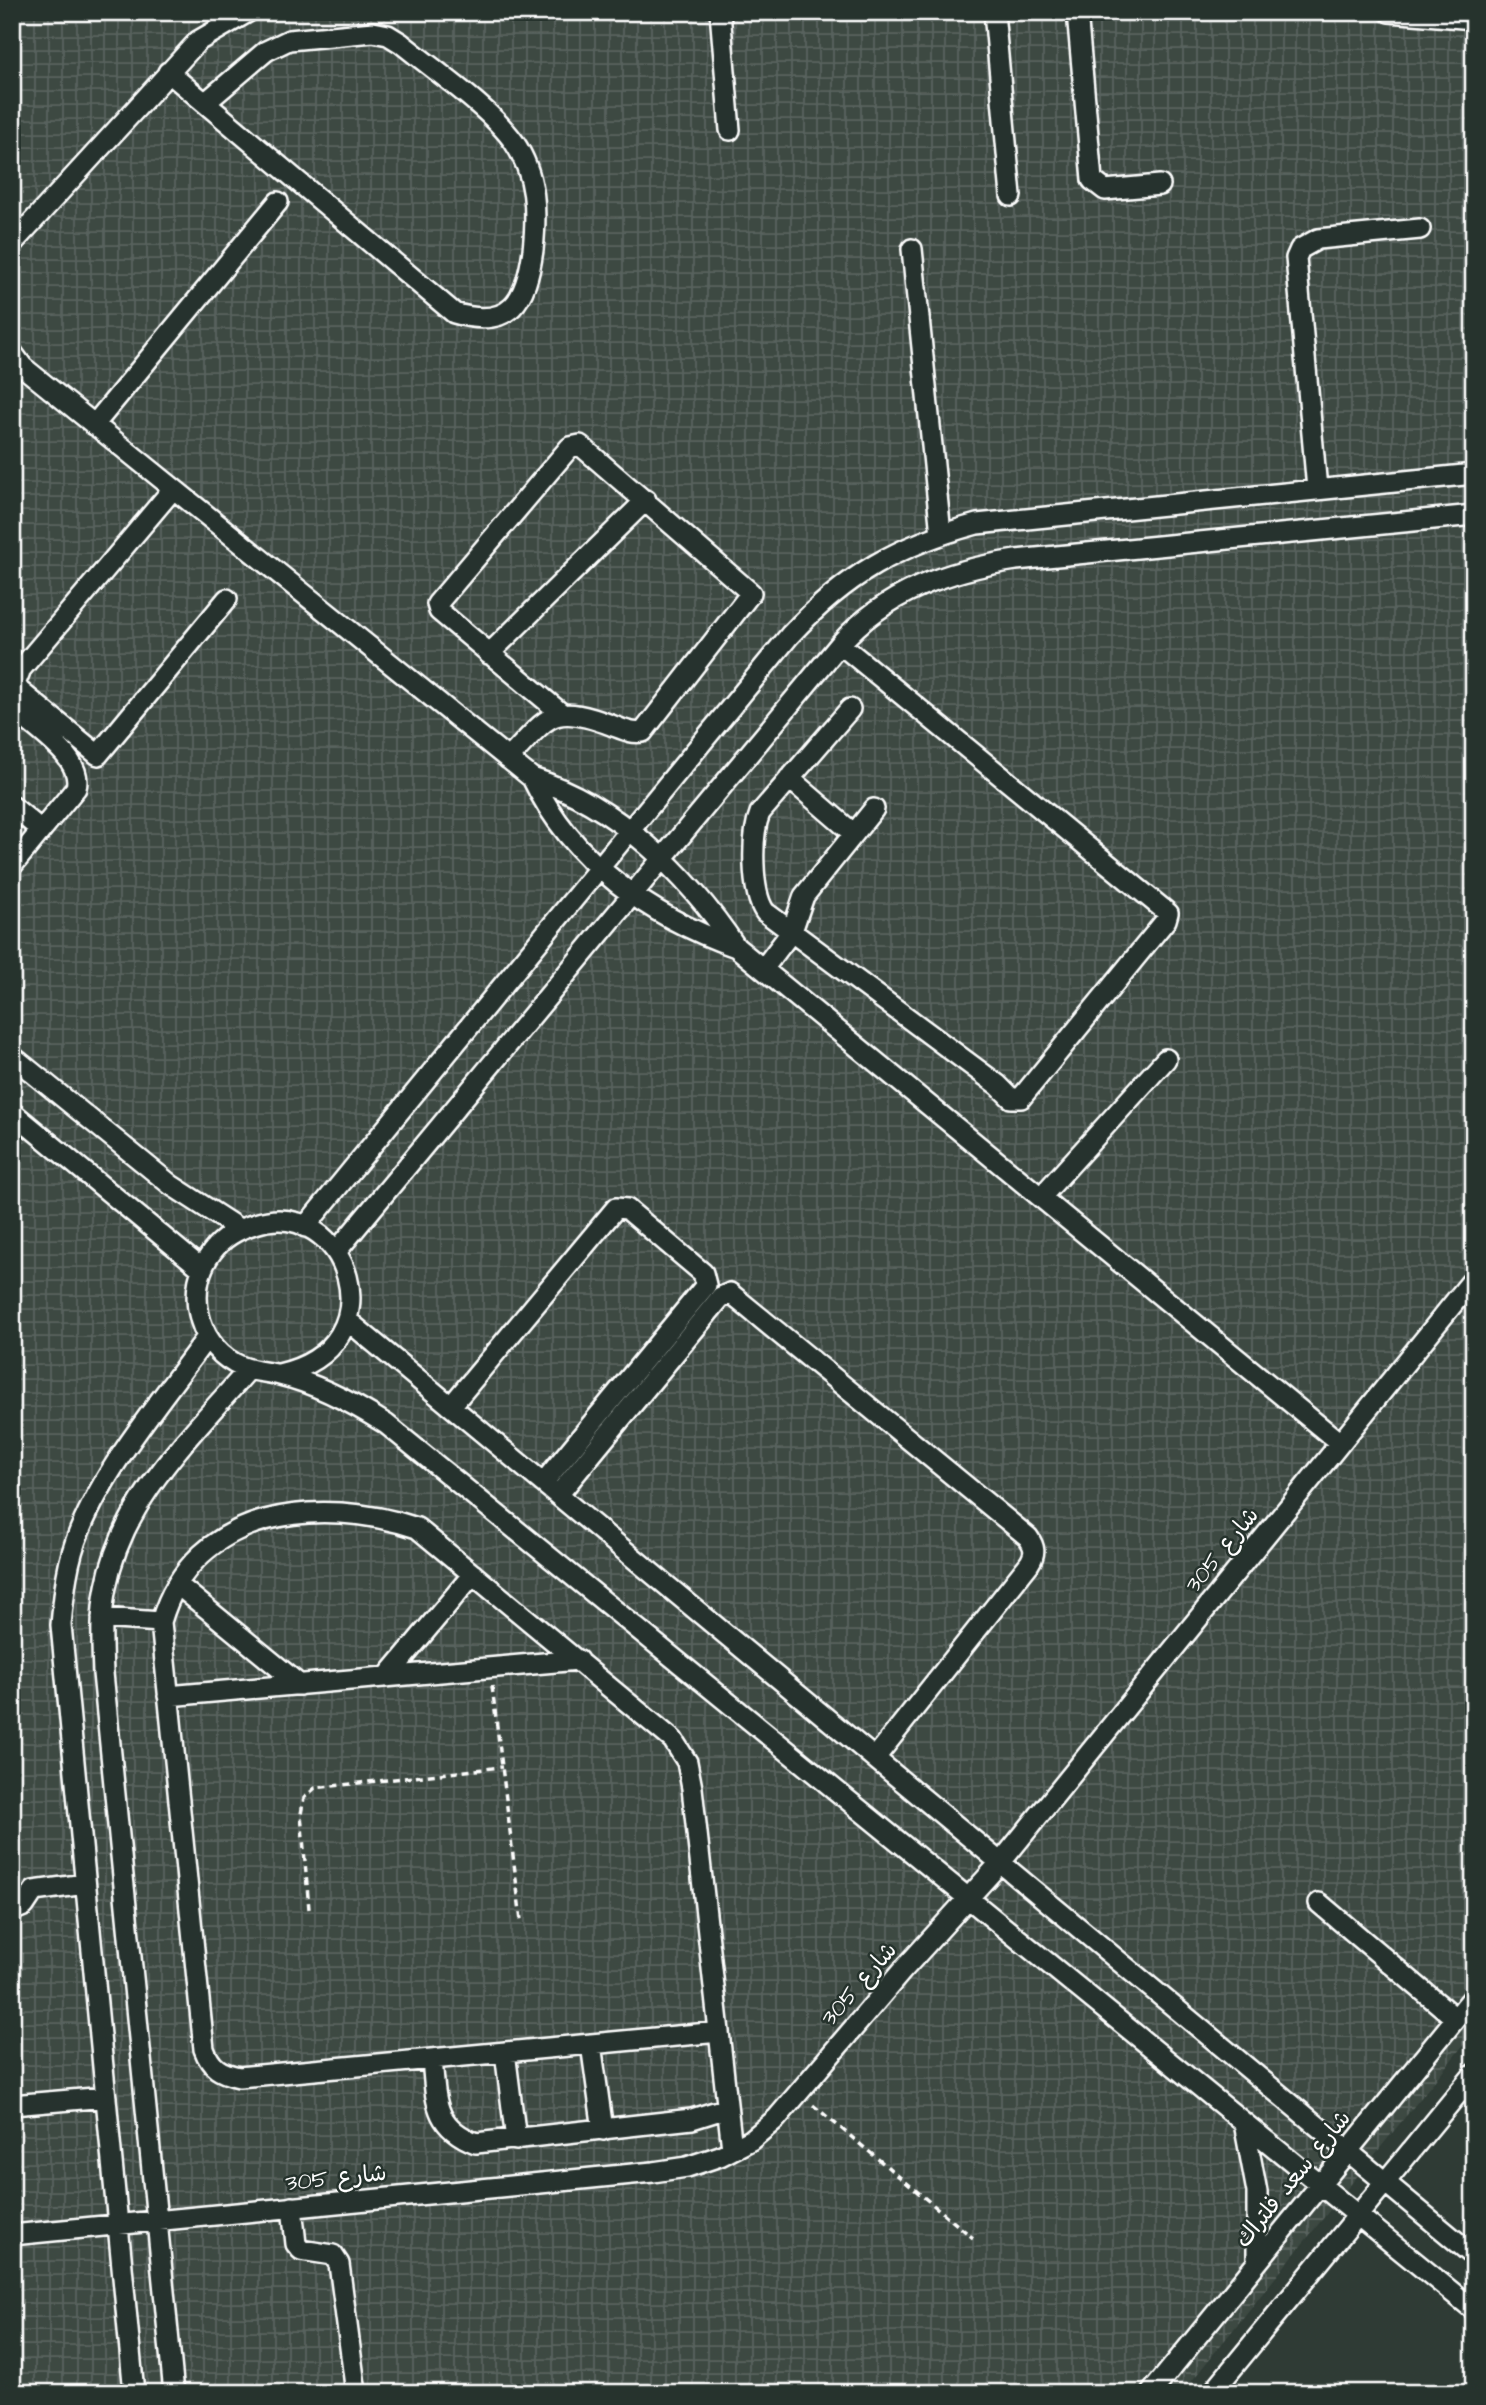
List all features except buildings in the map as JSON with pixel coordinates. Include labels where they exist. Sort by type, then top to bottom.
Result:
[{"type":"street","points":[[12,244],[198,41],[248,12]]},
{"type":"street","points":[[720,12],[730,130]]},
{"type":"street","points":[[994,12],[1011,196]]},
{"type":"street","points":[[1077,12],[1092,180],[1105,190],[1160,185]]},
{"type":"street","points":[[1388,12],[1474,19]]},
{"type":"street","points":[[167,72],[454,313],[476,319],[499,316],[518,303],[529,283],[537,217],[535,190],[527,165],[514,142],[496,122],[401,43],[388,35],[373,32],[289,40],[266,51],[205,103]]},
{"type":"street","points":[[94,425],[278,202]]},
{"type":"street","points":[[1317,489],[1296,258],[1308,242],[1318,239],[1420,229]]},
{"type":"street","points":[[912,249],[941,534]]},
{"type":"street","points":[[12,352],[23,368],[532,778],[584,798],[608,814],[661,858],[702,900],[736,947],[1340,1443]]},
{"type":"street","points":[[508,759],[545,722],[561,713],[580,713],[628,732],[643,732],[751,593],[584,447],[570,447],[437,604],[439,611],[561,713]]},
{"type":"street","points":[[305,1227],[790,635],[820,603],[855,575],[893,553],[941,534],[977,524],[1474,474]]},
{"type":"street","points":[[173,489],[21,669],[16,684],[20,691],[99,755],[227,599]]},
{"type":"street","points":[[489,654],[646,500]]},
{"type":"street","points":[[336,1252],[840,644],[885,604],[926,582],[970,567],[1474,515]]},
{"type":"street","points":[[840,644],[1164,908],[1168,917],[1021,1098],[1011,1098],[998,1085],[765,912],[759,903],[755,886],[756,821],[766,804],[850,709]]},
{"type":"street","points":[[12,710],[19,713],[76,770],[76,788],[12,866]]},
{"type":"street","points":[[532,778],[559,827],[598,867],[632,895],[682,925],[736,947]]},
{"type":"street","points":[[789,778],[854,834]]},
{"type":"street","points":[[12,806],[41,830]]},
{"type":"street","points":[[763,969],[792,931],[804,896],[874,809]]},
{"type":"street","points":[[12,1056],[171,1185],[239,1229]]},
{"type":"street","points":[[1041,1197],[1166,1059]]},
{"type":"street","points":[[13,1114],[202,1269]]},
{"type":"street","points":[[452,1406],[616,1208],[627,1209],[703,1273],[706,1285],[551,1489]]},
{"type":"street","points":[[278,1374],[301,1369],[321,1358],[337,1341],[347,1320],[350,1285],[336,1252],[328,1242],[305,1227],[284,1221],[261,1222],[239,1229],[217,1246],[202,1269],[197,1304],[207,1337],[232,1363],[248,1370],[278,1374],[334,1395],[386,1424],[1474,2309]]},
{"type":"street","name":"شارع 305","points":[[12,2235],[653,2172],[687,2167],[751,2140],[777,2118],[1001,1863],[1474,1278]]},
{"type":"street","points":[[551,1489],[721,1297],[730,1293],[1028,1537],[1034,1545],[1034,1556],[875,1758]]},
{"type":"street","points":[[347,1320],[1474,2256]]},
{"type":"street","points":[[134,2393],[107,2096],[63,1673],[61,1625],[66,1578],[79,1532],[100,1488],[207,1337]]},
{"type":"street","points":[[174,2393],[103,1673],[103,1618],[106,1587],[115,1556],[136,1506],[161,1470],[248,1370]]},
{"type":"street","points":[[719,2032],[239,2077],[223,2074],[210,2064],[204,2049],[161,1622],[167,1602],[192,1565],[216,1543],[244,1526],[276,1516],[310,1511],[345,1511],[380,1516],[417,1528],[673,1740],[687,1762],[719,2032],[732,2149]]},
{"type":"street","points":[[387,1677],[473,1574]]},
{"type":"street","points":[[178,1585],[300,1685]]},
{"type":"street","points":[[103,1618],[161,1622]]},
{"type":"street","points":[[169,1696],[578,1660]]},
{"type":"street","points":[[12,1911],[24,1906],[34,1891],[85,1884]]},
{"type":"street","points":[[1319,1903],[1455,2018]]},
{"type":"street","name":"شارع سعد فلتراك","points":[[1151,2393],[1474,1996]]},
{"type":"street","points":[[591,2044],[603,2130]]},
{"type":"street","points":[[505,2052],[516,2140]]},
{"type":"street","points":[[432,2059],[437,2106],[444,2123],[458,2137],[476,2143],[692,2119],[727,2108]]},
{"type":"street","points":[[1213,2393],[1474,2074]]},
{"type":"street","points":[[12,2105],[107,2096]]},
{"type":"street","points":[[1244,2123],[1257,2192],[1257,2262]]},
{"type":"street","points":[[292,2207],[296,2244],[301,2250],[333,2255],[339,2264],[356,2393]]},
{"type":"path","points":[[489,1668],[521,1920]]},
{"type":"path","points":[[309,1909],[301,1814],[304,1798],[315,1787],[502,1767]]},
{"type":"path","points":[[799,2093],[973,2238]]},
{"type":"shaded area","points":[[12,12],[1474,12],[1474,2032],[1182,2393],[12,2393]]}]
